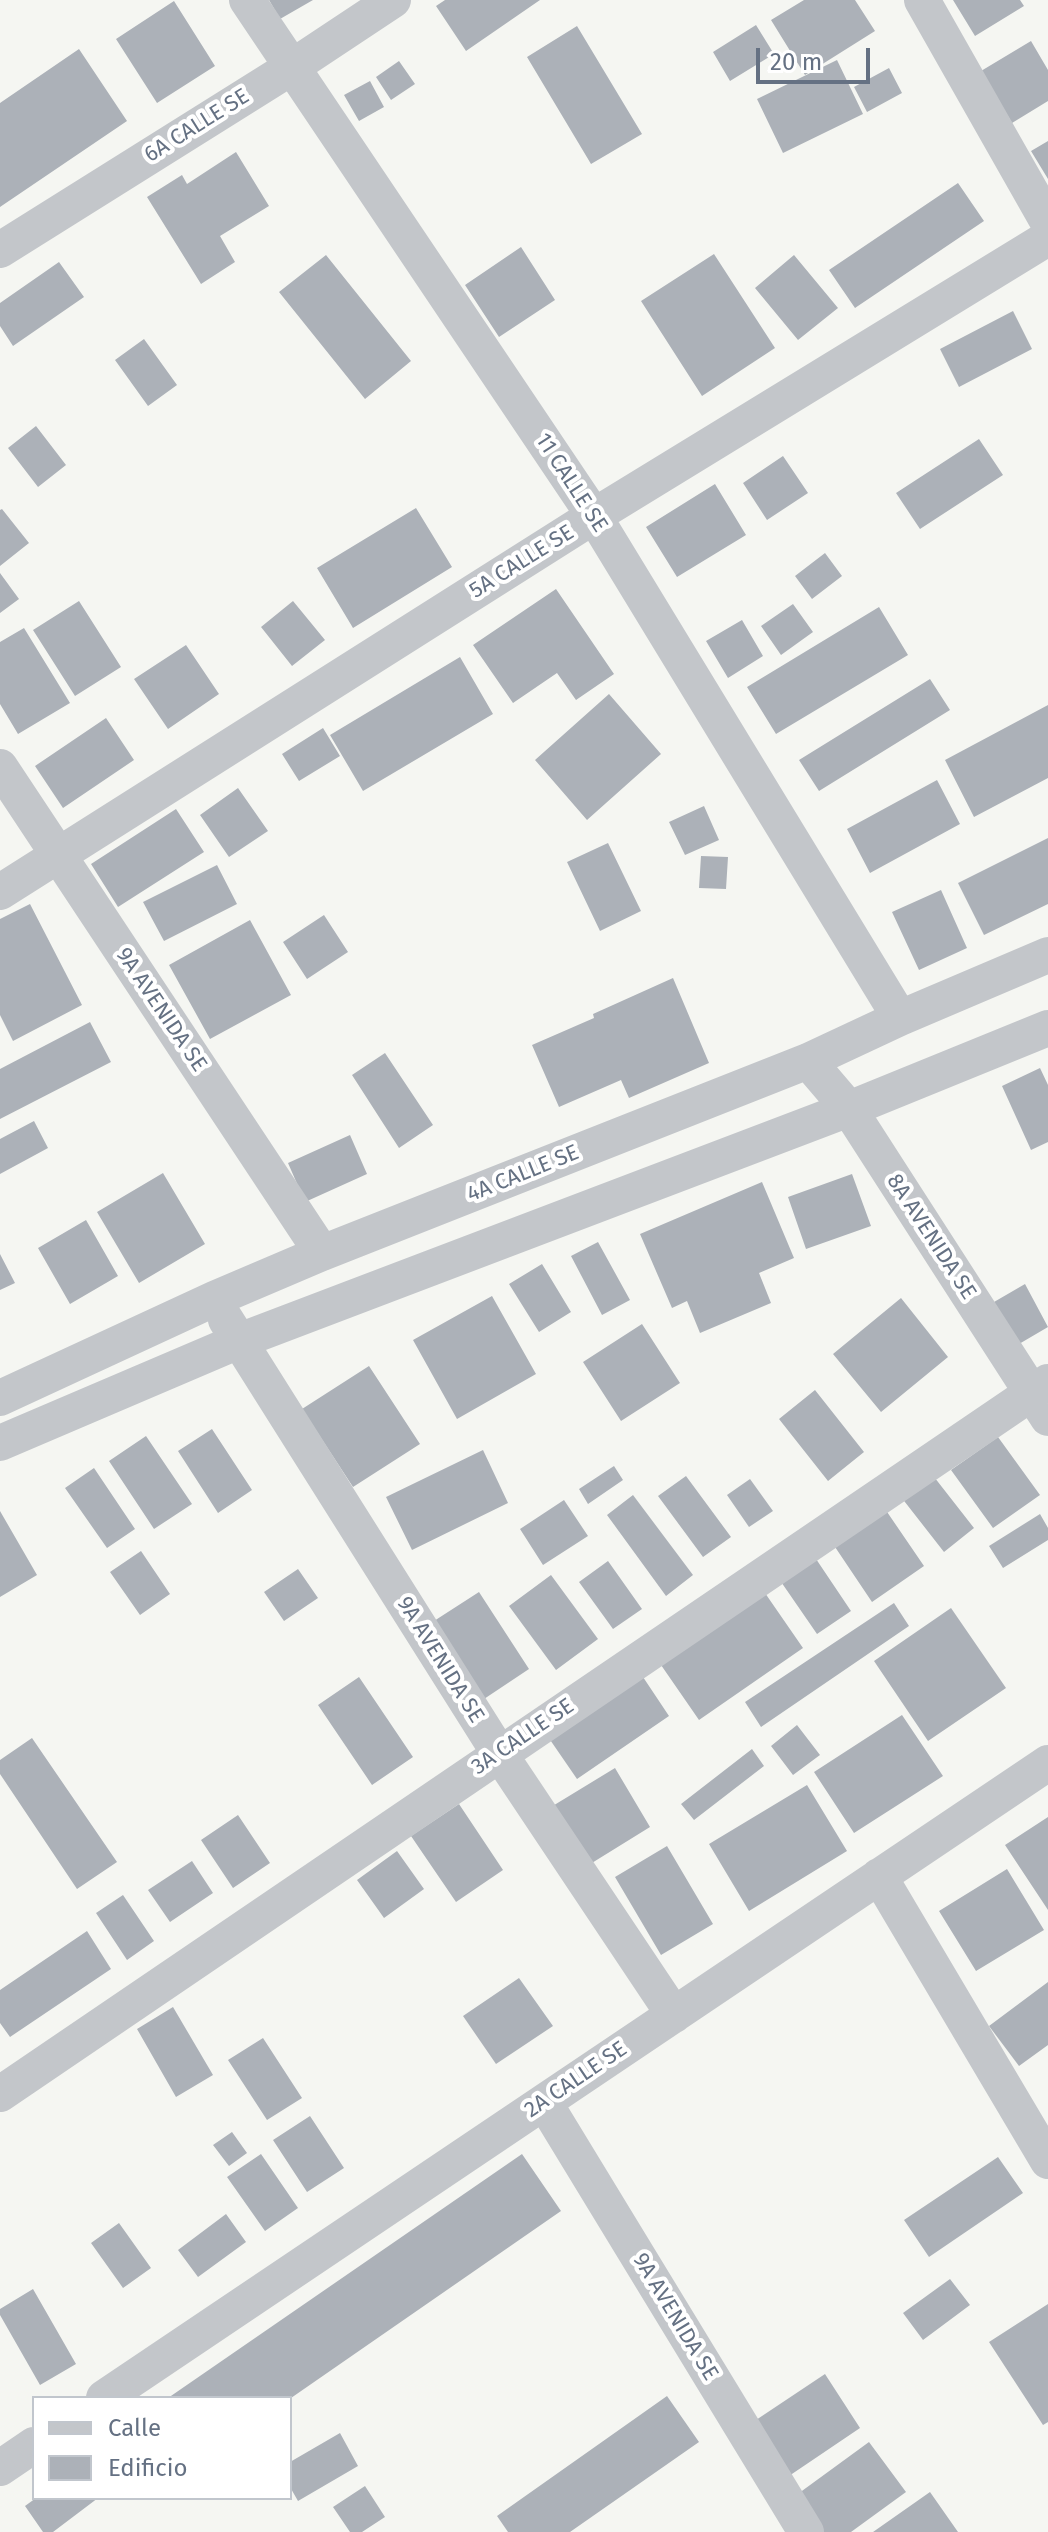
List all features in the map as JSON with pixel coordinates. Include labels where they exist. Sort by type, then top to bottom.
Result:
[{"type":"street","name":"11 CALLE SE","points":[[247,0],[594,516],[900,1018]]},
{"type":"street","name":"6A CALLE SE","points":[[0,250],[393,0]]},
{"type":"street","points":[[922,0],[1048,222]]},
{"type":"street","name":"5A CALLE SE","points":[[0,892],[594,516],[1048,238]]},
{"type":"street","name":"9A AVENIDA SE","points":[[0,767],[322,1253]]},
{"type":"street","name":"4A CALLE SE","points":[[0,1398],[214,1299],[322,1253],[808,1061],[1048,955]]},
{"type":"street","points":[[0,1443],[239,1341],[849,1109],[1048,1028]]},
{"type":"street","name":"8A AVENIDA SE","points":[[808,1061],[849,1109],[1043,1398]]},
{"type":"street","name":"9A AVENIDA SE","points":[[214,1299],[499,1753],[674,2015]]},
{"type":"street","name":"3A CALLE SE","points":[[0,2094],[499,1753],[1043,1398]]},
{"type":"street","name":"2A CALLE SE","points":[[107,2396],[1048,1763]]},
{"type":"street","points":[[879,1876],[1048,2161]]},
{"type":"street","name":"9A AVENIDA SE","points":[[544,2102],[806,2532]]},
{"type":"street","points":[[0,2468],[32,2446]]},
{"type":"building","points":[[269,0],[313,0],[280,19]]},
{"type":"building","points":[[445,0],[540,0],[466,51],[436,6]]},
{"type":"building","points":[[804,0],[855,0],[875,31],[805,75],[771,20]]},
{"type":"building","points":[[953,0],[1020,0],[1024,6],[975,36]]},
{"type":"building","points":[[174,1],[215,66],[157,103],[116,39]]},
{"type":"building","points":[[756,25],[774,54],[730,81],[713,52]]},
{"type":"building","points":[[577,26],[642,134],[591,164],[527,57]]},
{"type":"building","points":[[1031,41],[1048,70],[1048,101],[1012,123],[981,71]]},
{"type":"building","points":[[79,49],[127,121],[0,207],[0,103]]},
{"type":"building","points":[[837,60],[863,114],[783,153],[757,99]]},
{"type":"building","points":[[399,61],[415,84],[391,100],[376,77]]},
{"type":"building","points":[[889,68],[902,93],[867,112],[854,87]]},
{"type":"building","points":[[370,81],[384,107],[359,121],[344,95]]},
{"type":"building","points":[[1048,141],[1048,179],[1031,151]]},
{"type":"building","points":[[236,152],[269,206],[220,236],[235,262],[201,284],[147,197],[182,175],[187,184]]},
{"type":"building","points":[[958,183],[984,221],[855,308],[829,270]]},
{"type":"building","points":[[521,247],[555,300],[499,337],[465,285]]},
{"type":"building","points":[[714,254],[775,348],[702,396],[641,301]]},
{"type":"building","points":[[326,255],[411,361],[365,399],[279,292]]},
{"type":"building","points":[[794,255],[838,308],[798,340],[755,288]]},
{"type":"building","points":[[59,262],[84,297],[13,346],[0,326],[0,303]]},
{"type":"building","points":[[1013,311],[1032,349],[959,387],[940,349]]},
{"type":"building","points":[[144,339],[177,385],[148,406],[115,360]]},
{"type":"building","points":[[36,426],[66,465],[38,487],[8,448]]},
{"type":"building","points":[[979,439],[1003,475],[920,529],[896,493]]},
{"type":"building","points":[[783,456],[808,493],[767,520],[743,483]]},
{"type":"building","points":[[715,484],[746,535],[677,577],[646,527]]},
{"type":"building","points":[[416,508],[452,567],[353,628],[317,568]]},
{"type":"building","points":[[0,510],[29,543],[0,566]]},
{"type":"building","points":[[825,553],[842,576],[812,599],[795,576]]},
{"type":"building","points":[[0,573],[19,599],[0,613]]},
{"type":"building","points":[[556,589],[614,674],[576,700],[557,673],[513,703],[473,645]]},
{"type":"building","points":[[79,601],[121,667],[75,696],[33,630]]},
{"type":"building","points":[[293,601],[325,640],[292,666],[261,627]]},
{"type":"building","points":[[793,604],[813,632],[781,655],[761,626]]},
{"type":"building","points":[[879,607],[908,655],[776,734],[747,687]]},
{"type":"building","points":[[742,620],[763,656],[728,678],[706,641]]},
{"type":"building","points":[[24,628],[70,703],[18,734],[0,704],[0,642]]},
{"type":"building","points":[[186,645],[219,694],[168,729],[134,679]]},
{"type":"building","points":[[460,657],[493,714],[363,791],[330,735]]},
{"type":"building","points":[[930,679],[950,710],[819,791],[799,760]]},
{"type":"building","points":[[609,694],[661,754],[587,820],[535,760]]},
{"type":"building","points":[[1048,705],[1048,778],[974,817],[945,760]]},
{"type":"building","points":[[106,718],[134,760],[63,808],[35,766]]},
{"type":"building","points":[[323,728],[340,756],[299,781],[282,754]]},
{"type":"building","points":[[937,780],[960,824],[870,873],[847,829]]},
{"type":"building","points":[[238,788],[268,831],[229,857],[200,815]]},
{"type":"building","points":[[704,806],[719,840],[685,855],[669,822]]},
{"type":"building","points":[[176,809],[204,852],[118,907],[91,864]]},
{"type":"building","points":[[1048,838],[1048,904],[984,935],[958,883]]},
{"type":"building","points":[[608,843],[641,911],[600,931],[567,862]]},
{"type":"building","points":[[701,856],[728,857],[726,889],[699,888]]},
{"type":"building","points":[[217,865],[237,904],[164,941],[143,902]]},
{"type":"building","points":[[941,890],[967,948],[919,970],[892,912]]},
{"type":"building","points":[[30,904],[82,1005],[13,1041],[0,1015],[0,919]]},
{"type":"building","points":[[324,915],[348,952],[307,979],[283,942]]},
{"type":"building","points":[[250,920],[291,995],[210,1039],[169,965]]},
{"type":"building","points":[[673,978],[709,1063],[629,1098],[621,1080],[559,1107],[532,1045]]},
{"type":"building","points":[[90,1022],[111,1062],[0,1119],[0,1069]]},
{"type":"building","points":[[385,1053],[433,1125],[399,1148],[352,1075]]},
{"type":"building","points":[[1040,1068],[1048,1085],[1048,1142],[1031,1150],[1002,1086]]},
{"type":"building","points":[[34,1121],[48,1148],[0,1174],[0,1139]]},
{"type":"building","points":[[350,1135],[367,1174],[305,1202],[288,1163]]},
{"type":"building","points":[[163,1173],[205,1244],[139,1283],[97,1212]]},
{"type":"building","points":[[852,1174],[871,1226],[806,1249],[788,1197]]},
{"type":"building","points":[[762,1182],[794,1258],[759,1273],[771,1303],[700,1333],[687,1301],[672,1308],[640,1234]]},
{"type":"building","points":[[86,1220],[118,1276],[70,1304],[38,1248]]},
{"type":"building","points":[[598,1242],[630,1300],[602,1315],[571,1256]]},
{"type":"building","points":[[0,1254],[15,1283],[0,1290]]},
{"type":"building","points":[[542,1264],[571,1312],[539,1332],[509,1284]]},
{"type":"building","points":[[1025,1284],[1048,1327],[1019,1344],[994,1302]]},
{"type":"building","points":[[492,1296],[536,1374],[457,1419],[413,1340]]},
{"type":"building","points":[[901,1298],[948,1357],[881,1412],[833,1354]]},
{"type":"building","points":[[642,1324],[680,1383],[621,1421],[583,1362]]},
{"type":"building","points":[[369,1366],[420,1444],[353,1487],[302,1409]]},
{"type":"building","points":[[815,1390],[864,1452],[828,1481],[779,1419]]},
{"type":"building","points":[[212,1429],[252,1490],[218,1513],[178,1451]]},
{"type":"building","points":[[146,1436],[192,1504],[154,1529],[109,1461]]},
{"type":"building","points":[[998,1437],[1040,1495],[993,1528],[951,1470]]},
{"type":"building","points":[[483,1450],[508,1503],[412,1550],[386,1497]]},
{"type":"building","points":[[614,1466],[623,1480],[588,1504],[579,1489]]},
{"type":"building","points":[[94,1468],[135,1529],[107,1548],[65,1488]]},
{"type":"building","points":[[931,1473],[974,1528],[944,1552],[901,1497]]},
{"type":"building","points":[[686,1476],[731,1537],[703,1557],[658,1496]]},
{"type":"building","points":[[750,1479],[773,1511],[749,1527],[727,1495]]},
{"type":"building","points":[[633,1495],[693,1575],[666,1596],[607,1515]]},
{"type":"building","points":[[564,1500],[588,1536],[543,1565],[520,1529]]},
{"type":"building","points":[[883,1506],[924,1566],[872,1602],[831,1541]]},
{"type":"building","points":[[0,1511],[37,1575],[0,1597]]},
{"type":"building","points":[[1040,1514],[1048,1528],[1048,1540],[1003,1568],[989,1546]]},
{"type":"building","points":[[141,1551],[170,1594],[140,1615],[110,1572]]},
{"type":"building","points":[[812,1553],[851,1611],[817,1634],[777,1576]]},
{"type":"building","points":[[608,1561],[642,1609],[613,1629],[579,1582]]},
{"type":"building","points":[[298,1569],[318,1598],[284,1621],[264,1592]]},
{"type":"building","points":[[551,1575],[598,1639],[556,1670],[509,1606]]},
{"type":"building","points":[[479,1592],[529,1669],[484,1699],[434,1621]]},
{"type":"building","points":[[765,1593],[803,1648],[699,1720],[661,1665]]},
{"type":"building","points":[[894,1603],[909,1626],[761,1727],[745,1702]]},
{"type":"building","points":[[951,1608],[1006,1688],[928,1741],[874,1661]]},
{"type":"building","points":[[637,1668],[669,1716],[577,1779],[544,1731]]},
{"type":"building","points":[[359,1677],[413,1757],[372,1785],[318,1705]]},
{"type":"building","points":[[902,1715],[943,1776],[854,1833],[814,1772]]},
{"type":"building","points":[[797,1725],[820,1755],[793,1775],[771,1746]]},
{"type":"building","points":[[32,1738],[117,1862],[77,1889],[0,1774],[0,1760]]},
{"type":"building","points":[[752,1749],[764,1766],[694,1820],[681,1804]]},
{"type":"building","points":[[615,1768],[650,1827],[587,1866],[551,1807]]},
{"type":"building","points":[[807,1785],[847,1851],[749,1911],[709,1844]]},
{"type":"building","points":[[459,1804],[503,1870],[456,1902],[411,1836]]},
{"type":"building","points":[[238,1815],[270,1863],[233,1888],[201,1840]]},
{"type":"building","points":[[1048,1817],[1048,1910],[1005,1845]]},
{"type":"building","points":[[667,1846],[713,1924],[661,1955],[615,1877]]},
{"type":"building","points":[[397,1851],[424,1889],[384,1918],[357,1880]]},
{"type":"building","points":[[192,1861],[213,1893],[170,1922],[148,1890]]},
{"type":"building","points":[[1007,1869],[1044,1930],[976,1971],[939,1911]]},
{"type":"building","points":[[123,1895],[154,1941],[127,1960],[96,1913]]},
{"type":"building","points":[[87,1931],[111,1969],[10,2037],[0,2023],[0,1990]]},
{"type":"building","points":[[519,1978],[553,2026],[496,2064],[463,2016]]},
{"type":"building","points":[[1048,1982],[1048,2045],[1019,2066],[989,2026]]},
{"type":"building","points":[[173,2007],[213,2075],[176,2097],[137,2029]]},
{"type":"building","points":[[263,2038],[302,2098],[267,2120],[228,2060]]},
{"type":"building","points":[[310,2116],[344,2168],[307,2192],[273,2140]]},
{"type":"building","points":[[232,2132],[247,2153],[229,2166],[213,2145]]},
{"type":"building","points":[[261,2154],[298,2208],[265,2231],[227,2177]]},
{"type":"building","points":[[522,2154],[561,2211],[292,2397],[171,2396]]},
{"type":"building","points":[[998,2157],[1023,2193],[929,2257],[904,2220]]},
{"type":"building","points":[[226,2214],[246,2242],[198,2277],[178,2250]]},
{"type":"building","points":[[119,2223],[151,2268],[123,2288],[91,2243]]},
{"type":"building","points":[[950,2279],[970,2305],[923,2340],[903,2313]]},
{"type":"building","points":[[33,2289],[76,2364],[40,2385],[0,2315],[0,2309]]},
{"type":"building","points":[[1048,2304],[1048,2422],[1043,2425],[989,2342]]},
{"type":"building","points":[[825,2374],[860,2428],[786,2478],[750,2424]]},
{"type":"building","points":[[667,2396],[699,2442],[570,2532],[508,2532],[497,2516]]},
{"type":"building","points":[[340,2433],[358,2466],[298,2501],[292,2490],[292,2461]]},
{"type":"building","points":[[869,2442],[906,2492],[851,2532],[821,2532],[795,2496]]},
{"type":"building","points":[[365,2486],[385,2517],[362,2532],[350,2532],[333,2507]]},
{"type":"building","points":[[930,2492],[958,2532],[873,2532]]},
{"type":"building","points":[[33,2500],[95,2500],[53,2532],[43,2532],[25,2506]]}]
